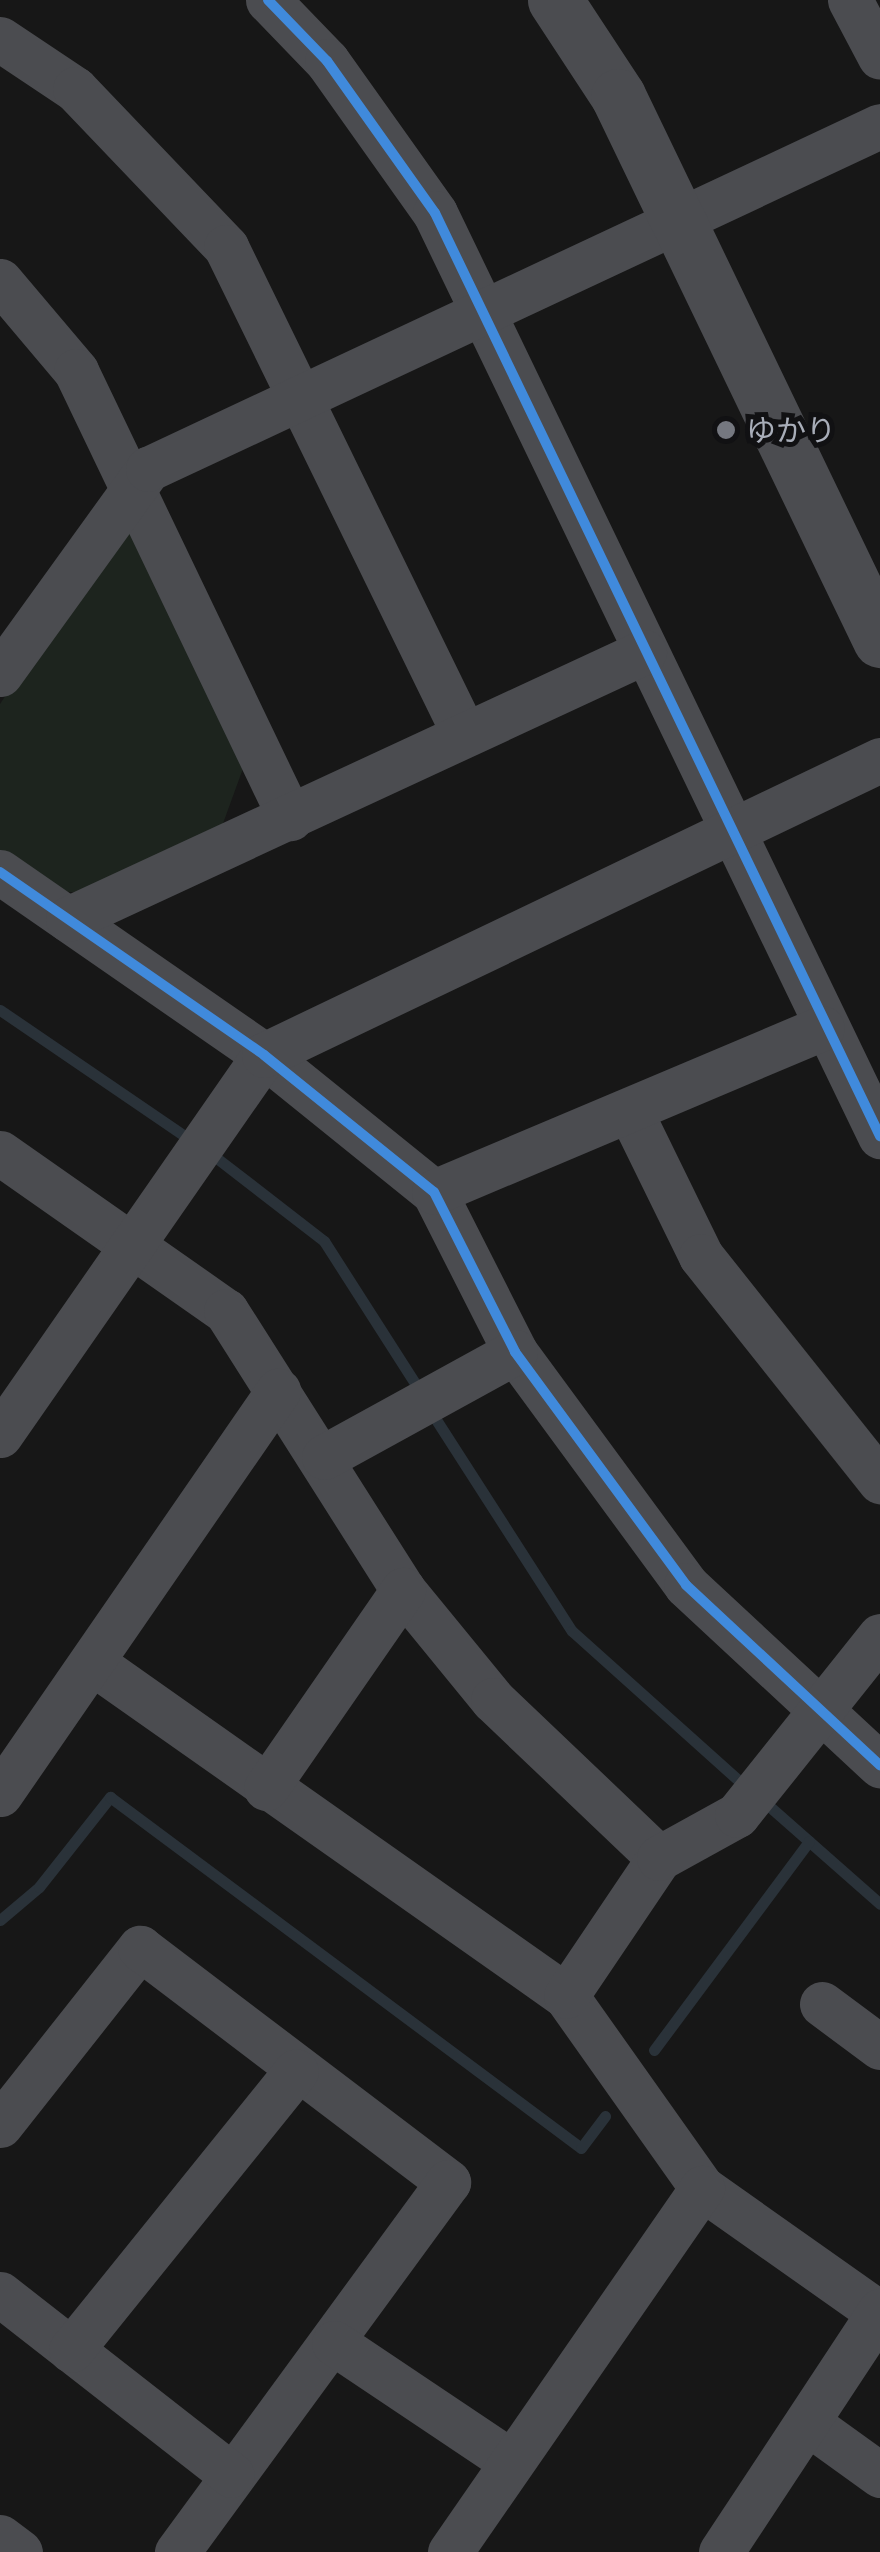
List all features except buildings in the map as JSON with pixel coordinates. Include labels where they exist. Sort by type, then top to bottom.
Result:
[{"type":"street","points":[[268,0],[392,145],[484,308],[822,1028],[880,1136]]},
{"type":"street","points":[[555,0],[679,218],[880,640]]},
{"type":"street","points":[[850,0],[880,57]]},
{"type":"street","points":[[0,39],[75,89],[226,248],[305,394],[464,734]]},
{"type":"street","points":[[0,674],[130,482],[484,308],[880,126]]},
{"type":"street","points":[[6,306],[76,371],[290,818]]},
{"type":"street","points":[[68,919],[644,652]]},
{"type":"street","points":[[0,1434],[264,1055],[730,827],[880,760]]},
{"type":"street","points":[[0,872],[264,1055],[434,1192],[515,1352],[686,1585],[880,1766]]},
{"type":"street","points":[[434,1192],[822,1028]]},
{"type":"street","points":[[630,1111],[701,1256],[849,1453],[880,1481]]},
{"type":"street","points":[[0,1153],[226,1311],[324,1458],[403,1590],[493,1700],[659,1858]]},
{"type":"street","points":[[324,1458],[515,1352]]},
{"type":"street","points":[[0,1794],[278,1391]]},
{"type":"street","points":[[266,1788],[403,1590]]},
{"type":"street","points":[[566,1996],[659,1858],[737,1815],[880,1636]]},
{"type":"street","points":[[92,1664],[566,1996],[702,2188],[879,2312],[721,2552]]},
{"type":"street","points":[[0,2125],[140,1948],[296,2071],[448,2182],[334,2344],[176,2552]]},
{"type":"street","points":[[822,2004],[880,2047]]},
{"type":"street","points":[[71,2350],[296,2071]]},
{"type":"street","points":[[450,2552],[702,2188]]},
{"type":"street","points":[[0,2294],[232,2475]]},
{"type":"street","points":[[334,2344],[510,2461]]},
{"type":"street","points":[[808,2423],[880,2475]]},
{"type":"street","points":[[0,2537],[20,2552]]},
{"type":"shaded area","points":[[119,524],[135,524],[245,763],[221,829],[85,893],[56,891],[0,852],[0,704]]},
{"type":"waterway","points":[[0,1010],[182,1134]]},
{"type":"waterway","points":[[214,1156],[324,1241],[416,1385]]},
{"type":"waterway","points":[[435,1418],[572,1631],[740,1782]]},
{"type":"waterway","points":[[0,1920],[39,1887],[110,1797],[581,2148],[605,2116]]},
{"type":"waterway","points":[[769,1806],[880,1904]]},
{"type":"waterway","points":[[654,2050],[809,1841]]},
{"type":"cycle path","points":[[268,0],[327,61],[435,213],[880,1136]]},
{"type":"cycle path","points":[[0,872],[264,1055],[434,1192],[515,1352],[686,1585],[880,1765]]},
{"type":"place","name":"ゆかり","points":[[726,430]]}]
